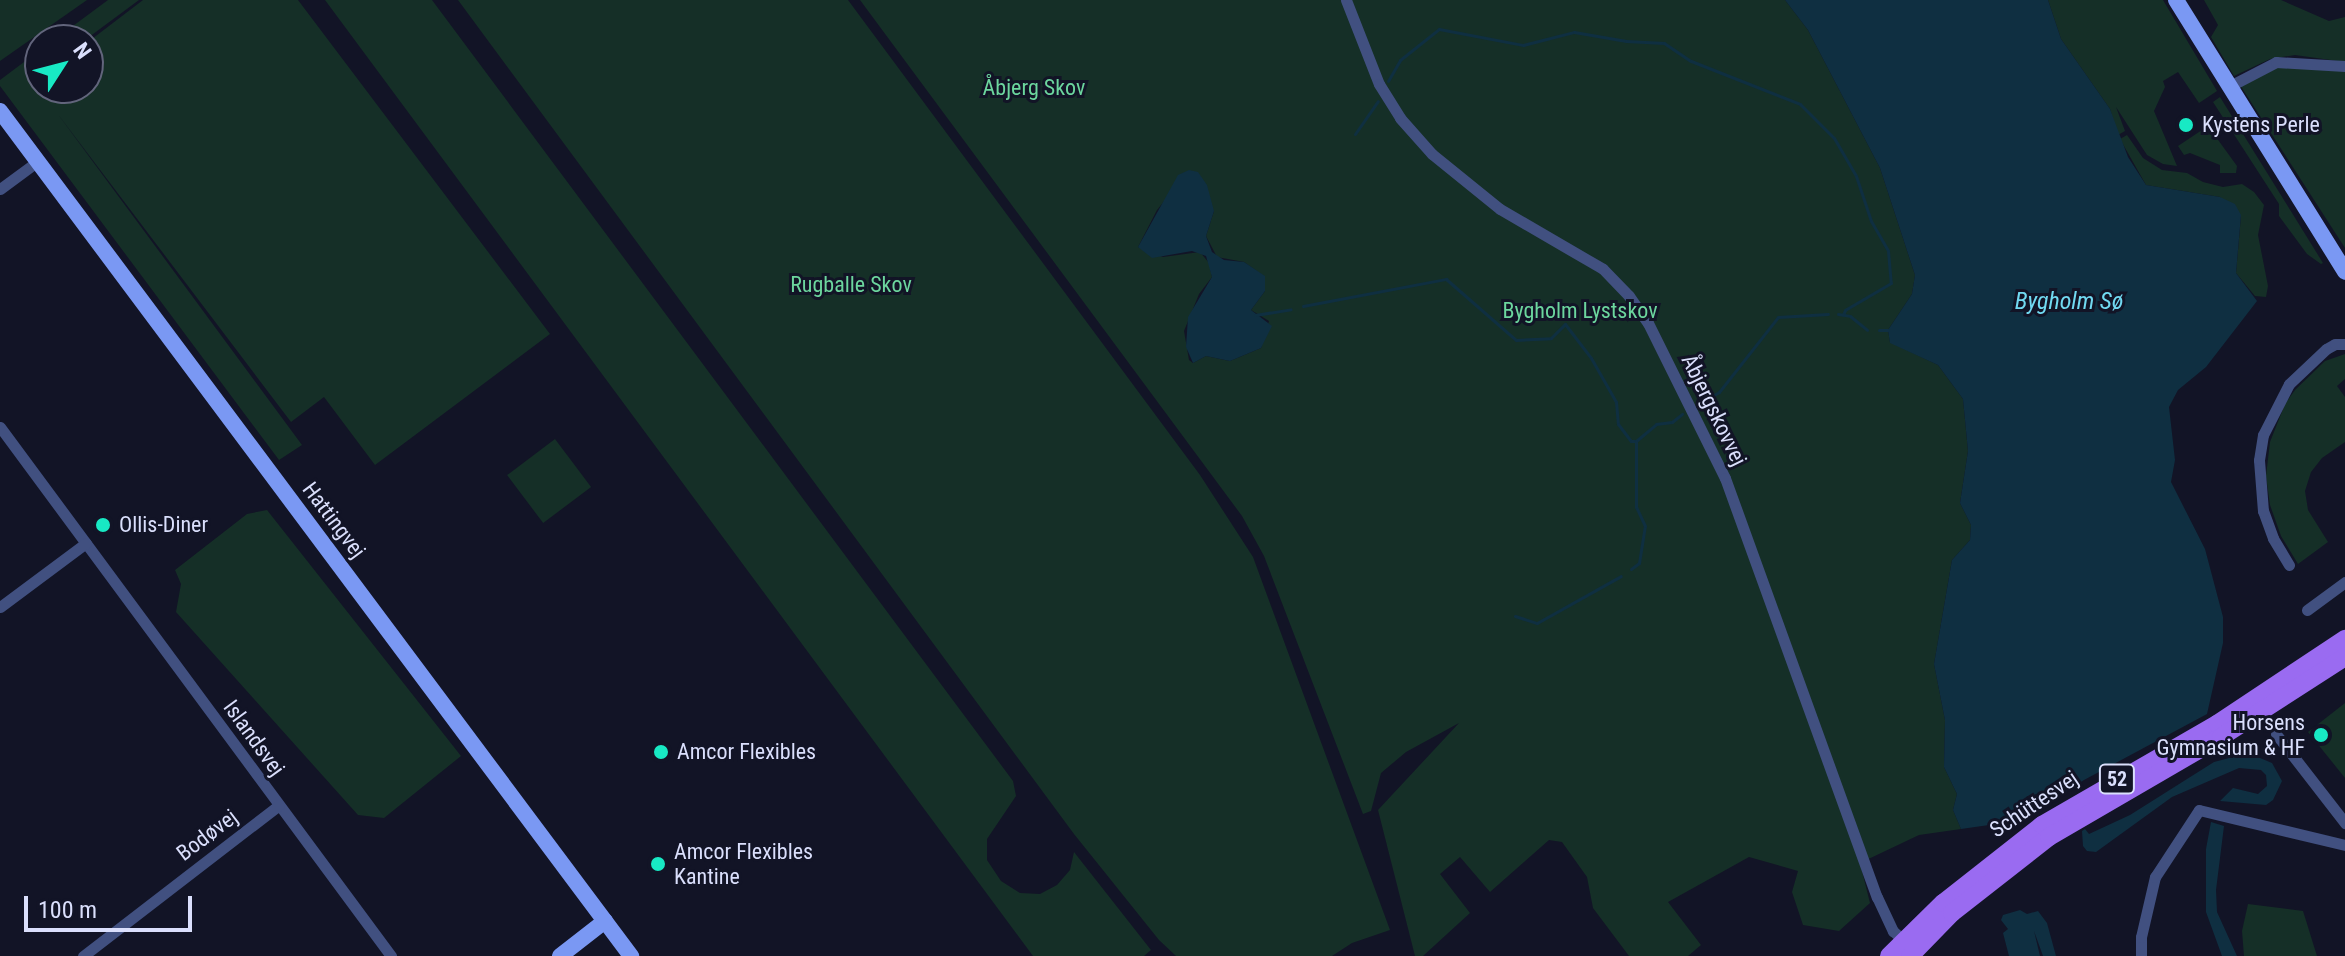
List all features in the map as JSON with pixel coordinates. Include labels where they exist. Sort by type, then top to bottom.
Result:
[{"type":"main road","name":"Schüttesvej","points":[[1907,948],[1943,903],[2042,825],[2217,724],[2345,639]]},
{"type":"main road","name":"Schüttesvej","points":[[1889,956],[1907,948],[2049,837],[2221,737],[2345,657]]},
{"type":"street","name":"Åbjergskovvej","points":[[1346,0],[1379,84],[1400,118],[1432,154],[1500,209],[1603,269],[1629,296],[1648,323],[1725,478],[1877,897],[1893,931],[1907,948]]},
{"type":"street","points":[[2176,0],[2345,272]]},
{"type":"street","points":[[2228,87],[2276,62],[2345,66]]},
{"type":"street","name":"Hattingvej","points":[[0,111],[631,956]]},
{"type":"street","points":[[0,189],[38,161]]},
{"type":"street","points":[[2289,565],[2273,538],[2263,511],[2259,460],[2263,435],[2289,384],[2326,349],[2335,344],[2345,344]]},
{"type":"street","name":"Islandsvej","points":[[0,427],[391,956]]},
{"type":"street","points":[[0,607],[86,543]]},
{"type":"street","points":[[2307,610],[2345,582]]},
{"type":"street","points":[[2276,734],[2338,808],[2345,823]]},
{"type":"street","name":"Bodøvej","points":[[83,956],[279,805]]},
{"type":"street","points":[[2141,956],[2141,937],[2155,877],[2195,813],[2204,808],[2345,845]]},
{"type":"street","points":[[560,956],[605,921]]},
{"type":"green space","points":[[0,0],[87,0],[53,24],[24,24],[24,44],[0,61]]},
{"type":"green space","points":[[108,0],[139,0],[104,26],[76,24]]},
{"type":"green space","points":[[143,0],[298,0],[550,334],[375,465],[324,397],[291,422],[57,113],[302,445],[279,460],[0,86],[0,80],[24,62],[24,104],[104,104],[104,30]]},
{"type":"green space","points":[[325,0],[432,0],[1013,781],[1016,796],[987,839],[987,860],[1001,881],[1020,893],[1040,894],[1057,885],[1070,870],[1074,852],[1151,950],[1144,956],[1033,956]]},
{"type":"green space","name":"Rugballe Skov","points":[[458,0],[848,0],[1200,475],[1253,557],[1390,930],[1352,943],[1332,956],[1176,956],[1159,940],[1074,834]]},
{"type":"green space","name":"Bygholm Lystskov","points":[[860,0],[1785,0],[1808,30],[1880,168],[1915,275],[1912,294],[1888,330],[1890,342],[1938,365],[1963,399],[1968,451],[1960,503],[1971,525],[1970,540],[1952,560],[1934,664],[1945,720],[1944,767],[1957,794],[1953,810],[1961,829],[1919,835],[1860,863],[1870,903],[1839,931],[1803,925],[1792,892],[1798,871],[1749,857],[1668,902],[1701,945],[1688,956],[1629,956],[1593,908],[1587,877],[1562,842],[1549,840],[1490,892],[1460,857],[1440,874],[1470,913],[1423,956],[1415,956],[1378,810],[1459,723],[1406,752],[1381,773],[1371,811],[1363,814],[1264,556],[1242,516]],"holes":[[[1170,194],[1214,211],[1206,236],[1217,257],[1244,262],[1264,276],[1265,291],[1251,310],[1269,321],[1261,348],[1230,361],[1206,356],[1193,363],[1189,360],[1184,331],[1199,294],[1212,277],[1209,263],[1200,252],[1163,257],[1138,247],[1157,210]]]},
{"type":"green space","points":[[2048,0],[2163,0],[2217,91],[2199,103],[2178,72],[2163,81],[2165,87],[2154,111],[2177,166],[2163,164],[2147,155],[2116,107],[2125,131],[2118,135],[2110,109],[2061,39]]},
{"type":"green space","points":[[2204,0],[2281,0],[2329,21],[2345,17],[2345,62],[2295,55],[2270,59],[2234,76],[2211,37],[2218,25]]},
{"type":"green space","points":[[2295,65],[2345,71],[2345,248],[2240,85],[2273,68]]},
{"type":"green space","points":[[2220,97],[2323,263],[2307,254],[2279,216],[2279,204],[2213,102]]},
{"type":"green space","points":[[2208,126],[2237,166],[2236,173],[2220,173],[2220,165],[2190,153],[2184,155],[2178,146]]},
{"type":"green space","points":[[2127,135],[2143,158],[2162,170],[2187,173],[2203,182],[2223,187],[2242,184],[2254,192],[2264,205],[2258,235],[2268,286],[2266,297],[2255,296],[2236,273],[2241,216],[2220,197],[2146,185],[2120,139]]},
{"type":"green space","points":[[2345,354],[2345,379],[2337,386],[2345,397],[2345,442],[2322,458],[2311,472],[2305,491],[2308,510],[2328,542],[2298,564],[2281,536],[2270,505],[2266,476],[2270,442],[2285,404],[2295,390],[2325,361]]},
{"type":"green space","points":[[555,439],[591,487],[543,523],[507,475]]},
{"type":"green space","points":[[267,510],[461,756],[384,818],[358,815],[176,612],[181,584],[175,570],[247,514]]},
{"type":"green space","points":[[2345,703],[2345,778],[2308,732]]},
{"type":"green space","points":[[2248,904],[2303,911],[2317,956],[2244,956],[2242,931]]},
{"type":"water","name":"Bygholm Sø","points":[[1785,0],[2048,0],[2061,39],[2110,109],[2128,157],[2146,185],[2220,197],[2235,204],[2241,215],[2236,273],[2257,301],[2206,367],[2178,390],[2169,407],[2175,460],[2171,482],[2205,549],[2223,617],[2223,643],[2207,714],[2084,780],[2032,814],[2003,823],[1961,829],[1953,810],[1957,794],[1944,767],[1945,720],[1934,664],[1952,560],[1970,540],[1971,525],[1960,503],[1968,451],[1963,399],[1938,365],[1890,343],[1888,330],[1912,294],[1915,275],[1880,168],[1808,30]]},
{"type":"water","points":[[1189,170],[1198,172],[1207,185],[1214,211],[1206,236],[1212,252],[1224,260],[1244,262],[1265,276],[1265,291],[1251,310],[1272,326],[1261,348],[1230,361],[1206,356],[1193,363],[1186,347],[1188,317],[1212,277],[1206,256],[1192,251],[1152,258],[1138,247],[1178,175]]},
{"type":"water","points":[[2248,753],[2272,763],[2282,781],[2273,800],[2266,805],[2220,801],[2233,788],[2258,794],[2267,786],[2266,775],[2261,770],[2239,768],[2172,797],[2096,852],[2087,851],[2083,846],[2082,831],[2085,829],[2089,834],[2130,815],[2214,762]]},
{"type":"water","points":[[2211,822],[2224,826],[2216,890],[2217,912],[2237,956],[2222,956],[2206,912],[2206,849]]},
{"type":"water","points":[[2020,910],[2027,914],[2038,911],[2047,923],[2056,956],[2043,956],[2034,931],[2040,956],[2009,956],[2003,933],[2008,929],[2001,920],[2003,915]]},
{"type":"waterway","points":[[1388,81],[1400,60],[1439,29],[1523,45],[1574,32],[1626,41],[1664,43],[1691,61],[1800,104],[1834,138],[1856,176],[1871,221],[1888,251],[1891,283],[1845,310],[1843,315]]},
{"type":"waterway","points":[[1355,134],[1378,101]]},
{"type":"waterway","points":[[1303,306],[1446,279],[1516,340],[1551,338],[1565,324],[1591,358],[1616,402],[1618,424],[1631,441],[1636,441],[1656,424],[1672,422],[1682,414]]},
{"type":"waterway","points":[[1255,315],[1291,309]]},
{"type":"waterway","points":[[1700,403],[1719,392],[1778,317],[1828,314]]},
{"type":"waterway","points":[[1838,314],[1850,316],[1867,330]]},
{"type":"waterway","points":[[1879,330],[1888,330]]},
{"type":"waterway","points":[[1631,569],[1639,563],[1645,526],[1636,507],[1636,441]]},
{"type":"waterway","points":[[1515,616],[1537,623],[1621,576]]},
{"type":"place","name":"Kystens Perle","points":[[2186,125]]},
{"type":"place","name":"Ollis-Diner","points":[[103,525]]},
{"type":"place","name":"Horsens Gymnasium & HF","points":[[2321,735]]},
{"type":"place","name":"Amcor Flexibles","points":[[661,752]]},
{"type":"place","name":"Amcor Flexibles Kantine","points":[[658,864]]},
{"type":"park label","name":"Åbjerg Skov","points":[[1034,88]]}]
